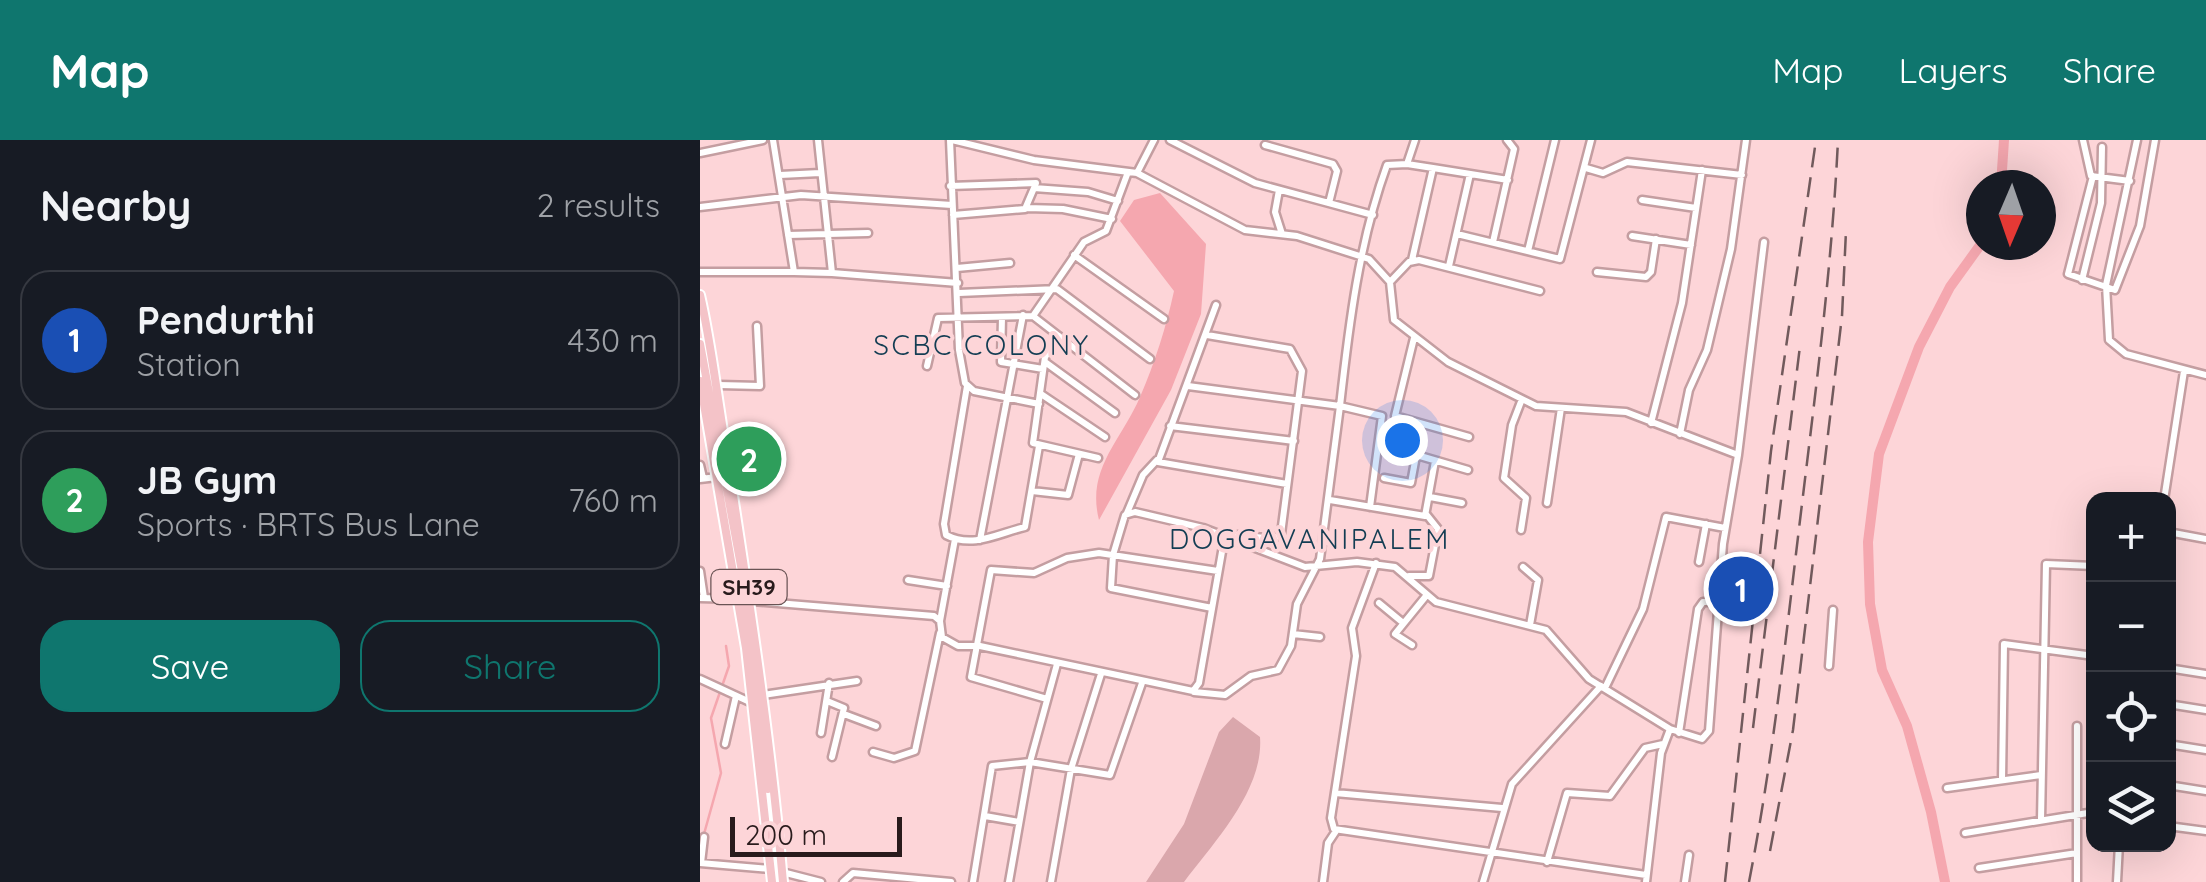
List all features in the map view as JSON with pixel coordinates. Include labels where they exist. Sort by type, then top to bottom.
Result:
[{"type":"main road","name":"SH39","points":[[700,295],[752,601],[777,876]]},
{"type":"main road","points":[[700,344],[742,571],[777,876]]},
{"type":"main road","name":"SH39","points":[[700,384],[738,599],[777,876]]},
{"type":"street","points":[[700,154],[763,140]]},
{"type":"street","points":[[773,140],[794,272]]},
{"type":"street","points":[[818,140],[832,273]]},
{"type":"street","points":[[1039,446],[1025,527],[980,540],[955,539],[944,532],[967,386],[960,356],[951,140],[1042,161],[1133,172],[1246,230],[1282,234],[1362,256],[1382,269],[1390,282],[1392,314],[1414,338],[1456,367],[1522,399],[1560,408],[1619,410],[1738,455]]},
{"type":"street","points":[[1034,316],[1074,255],[1090,237],[1104,234],[1118,200],[1154,140]]},
{"type":"street","points":[[1170,140],[1255,183],[1373,215]]},
{"type":"street","points":[[1407,164],[1415,140]]},
{"type":"street","points":[[1494,242],[1514,146],[1507,140]]},
{"type":"street","points":[[1528,251],[1555,140]]},
{"type":"street","points":[[1457,234],[1560,258],[1586,168],[1590,140]]},
{"type":"street","points":[[1680,434],[1688,390],[1705,357],[1728,265],[1746,140]]},
{"type":"street","points":[[2083,140],[2093,176],[2068,272],[2116,290],[2140,226],[2155,140]]},
{"type":"street","points":[[2137,140],[2106,288],[2113,347],[2206,376]]},
{"type":"street","points":[[1264,145],[1334,164],[1329,203]]},
{"type":"street","points":[[2082,280],[2103,178],[2102,147]]},
{"type":"street","points":[[1027,208],[1042,161]]},
{"type":"street","points":[[1586,168],[1603,173],[1627,162],[1742,175]]},
{"type":"street","points":[[941,632],[952,644],[976,645],[1193,692],[1224,695],[1251,676],[1278,670],[1293,634],[1297,604],[1317,568],[1330,500],[1362,256],[1387,165],[1407,164],[1508,180]]},
{"type":"street","points":[[1390,282],[1412,260],[1433,168]]},
{"type":"street","points":[[1651,423],[1667,373],[1702,170]]},
{"type":"street","points":[[780,175],[820,173]]},
{"type":"street","points":[[1449,266],[1470,174]]},
{"type":"street","points":[[2093,176],[2130,180]]},
{"type":"street","points":[[950,186],[1035,186],[1118,200]]},
{"type":"street","points":[[1279,190],[1275,212],[1282,234]]},
{"type":"street","points":[[700,207],[823,195],[952,205]]},
{"type":"street","points":[[1642,200],[1696,208]]},
{"type":"street","points":[[953,215],[1027,208],[1063,209],[1112,219]]},
{"type":"street","points":[[788,234],[868,234]]},
{"type":"street","points":[[1632,236],[1692,245]]},
{"type":"street","points":[[1597,272],[1646,277],[1651,272],[1656,239]]},
{"type":"street","points":[[1409,576],[1426,596],[1452,607],[1549,632],[1583,674],[1670,729],[1699,740],[1710,730],[1725,528],[1738,455],[1764,242]]},
{"type":"street","points":[[1074,255],[1164,318]]},
{"type":"street","points":[[1412,260],[1540,291]]},
{"type":"street","points":[[958,268],[1010,264]]},
{"type":"street","points":[[700,272],[832,273],[958,283]]},
{"type":"street","points":[[959,293],[1052,288],[1150,359]]},
{"type":"street","points":[[1212,608],[1113,590],[1109,580],[1127,514],[1144,475],[1158,460],[1208,335],[1216,305]]},
{"type":"street","points":[[980,540],[1023,315]]},
{"type":"street","points":[[926,366],[936,320],[1034,316],[1134,394]]},
{"type":"street","points":[[1002,317],[999,358],[1016,366],[1044,366],[1116,413]]},
{"type":"street","points":[[718,385],[760,386],[757,326]]},
{"type":"street","points":[[1193,692],[1199,683],[1223,546],[1231,537],[1242,534],[1278,538],[1302,366],[1290,349],[1208,335]]},
{"type":"street","points":[[1059,336],[1044,366],[1032,439],[1039,446],[1098,458]]},
{"type":"street","points":[[1414,338],[1394,413],[1408,422],[1469,437]]},
{"type":"street","points":[[2165,492],[2184,371]]},
{"type":"street","points":[[967,386],[1039,404]]},
{"type":"street","points":[[1188,386],[1340,406],[1382,416],[1370,507]]},
{"type":"street","points":[[1040,394],[1105,437]]},
{"type":"street","points":[[1521,530],[1526,498],[1504,478],[1512,425],[1522,399]]},
{"type":"street","points":[[1547,503],[1560,408]]},
{"type":"street","points":[[1408,422],[1402,450],[1468,470]]},
{"type":"street","points":[[1170,426],[1294,441]]},
{"type":"street","points":[[1032,491],[1068,496],[1079,454]]},
{"type":"street","points":[[1384,478],[1410,483],[1416,456]]},
{"type":"street","points":[[1158,460],[1167,466],[1288,484]]},
{"type":"street","points":[[1426,514],[1435,462]]},
{"type":"street","points":[[700,465],[702,478],[718,477]]},
{"type":"street","points":[[1430,497],[1462,503]]},
{"type":"street","points":[[1127,514],[1149,514],[1231,537],[1296,565],[1317,568],[1376,563],[1409,576],[1429,576],[1434,568],[1438,528],[1426,514],[1330,500]]},
{"type":"street","points":[[1483,882],[1502,808],[1528,765],[1603,687],[1644,604],[1653,554],[1661,546],[1666,517],[1725,528]]},
{"type":"street","points":[[1698,562],[1706,524]]},
{"type":"street","points":[[2176,533],[2206,539]]},
{"type":"street","points":[[872,752],[894,758],[915,751],[941,632],[955,539]]},
{"type":"street","points":[[1047,699],[973,680],[970,671],[991,570],[1034,573],[1067,558],[1113,555],[1218,571]]},
{"type":"street","points":[[1376,563],[1352,628],[1356,656],[1334,793],[1332,824],[1336,830],[1646,878],[1663,744],[1670,729]]},
{"type":"street","points":[[2041,820],[2046,564],[2086,566]]},
{"type":"street","points":[[1523,567],[1538,580],[1530,625]]},
{"type":"street","points":[[700,571],[702,598],[738,599]]},
{"type":"street","points":[[908,580],[947,586]]},
{"type":"street","points":[[1412,646],[1394,637],[1426,596]]},
{"type":"street","points":[[752,601],[912,614],[940,621]]},
{"type":"street","points":[[1679,733],[1698,609],[1703,602],[1720,602]]},
{"type":"street","points":[[1379,603],[1402,622]]},
{"type":"street","points":[[1830,666],[1833,610]]},
{"type":"street","points":[[1293,634],[1320,638]]},
{"type":"street","points":[[2002,780],[2004,644],[2086,655]]},
{"type":"street","points":[[1010,882],[1030,762],[1057,664]]},
{"type":"street","points":[[2176,669],[2206,674]]},
{"type":"street","points":[[1051,882],[1071,769],[1101,674]]},
{"type":"street","points":[[700,697],[703,682],[752,703]]},
{"type":"street","points":[[763,695],[857,682]]},
{"type":"street","points":[[821,733],[829,683]]},
{"type":"street","points":[[973,882],[991,767],[1030,762],[1112,774],[1142,683]]},
{"type":"street","points":[[725,744],[736,696]]},
{"type":"street","points":[[827,701],[844,706],[832,757]]},
{"type":"street","points":[[2176,705],[2206,710]]},
{"type":"street","points":[[844,714],[876,726]]},
{"type":"street","points":[[2077,726],[2077,882]]},
{"type":"street","points":[[1546,862],[1567,793],[1610,796],[1645,748],[1663,744]]},
{"type":"street","points":[[2176,745],[2206,750]]},
{"type":"street","points":[[1947,788],[2040,775]]},
{"type":"street","points":[[2176,786],[2206,791]]},
{"type":"street","points":[[1334,793],[1502,808]]},
{"type":"street","points":[[1965,833],[2086,813]]},
{"type":"street","points":[[985,816],[1019,822]]},
{"type":"street","points":[[2176,827],[2206,832]]},
{"type":"street","points":[[1323,882],[1328,843],[1336,830]]},
{"type":"street","points":[[704,838],[701,863],[820,882]]},
{"type":"street","points":[[2118,882],[2119,852]]},
{"type":"street","points":[[1979,868],[2077,854]]},
{"type":"street","points":[[1685,882],[1689,855]]},
{"type":"street","points":[[843,882],[848,874],[859,873],[952,882]]},
{"type":"shaded area","points":[[1160,193],[1206,244],[1201,314],[1171,390],[1099,520],[1096,502],[1101,470],[1145,384],[1174,291],[1120,221],[1134,200]]},
{"type":"shaded area","points":[[1233,717],[1260,737],[1259,757],[1246,796],[1184,882],[1146,882],[1184,824],[1219,732]]},
{"type":"waterway","points":[[2002,170],[2004,140]]},
{"type":"waterway","points":[[1945,882],[1907,726],[1882,670],[1870,604],[1868,542],[1879,454],[1919,347],[1950,287],[1969,260]]},
{"type":"waterway","points":[[704,834],[721,773],[711,718],[729,666],[726,646]]},
{"type":"railway","points":[[1725,882],[1771,451],[1816,140]]},
{"type":"railway","points":[[1749,882],[1778,697],[1812,419],[1828,280],[1838,140]]},
{"type":"railway","points":[[1770,851],[1793,730],[1842,316],[1846,231]]},
{"type":"railway","points":[[1753,728],[1800,346]]},
{"type":"place","name":"JB Gym","points":[[749,459]]},
{"type":"place","name":"Pendurthi","points":[[1741,589]]},
{"type":"district","name":"SCBC COLONY","points":[[982,345]]},
{"type":"district","name":"DOGGAVANIPALEM","points":[[1310,539]]}]
